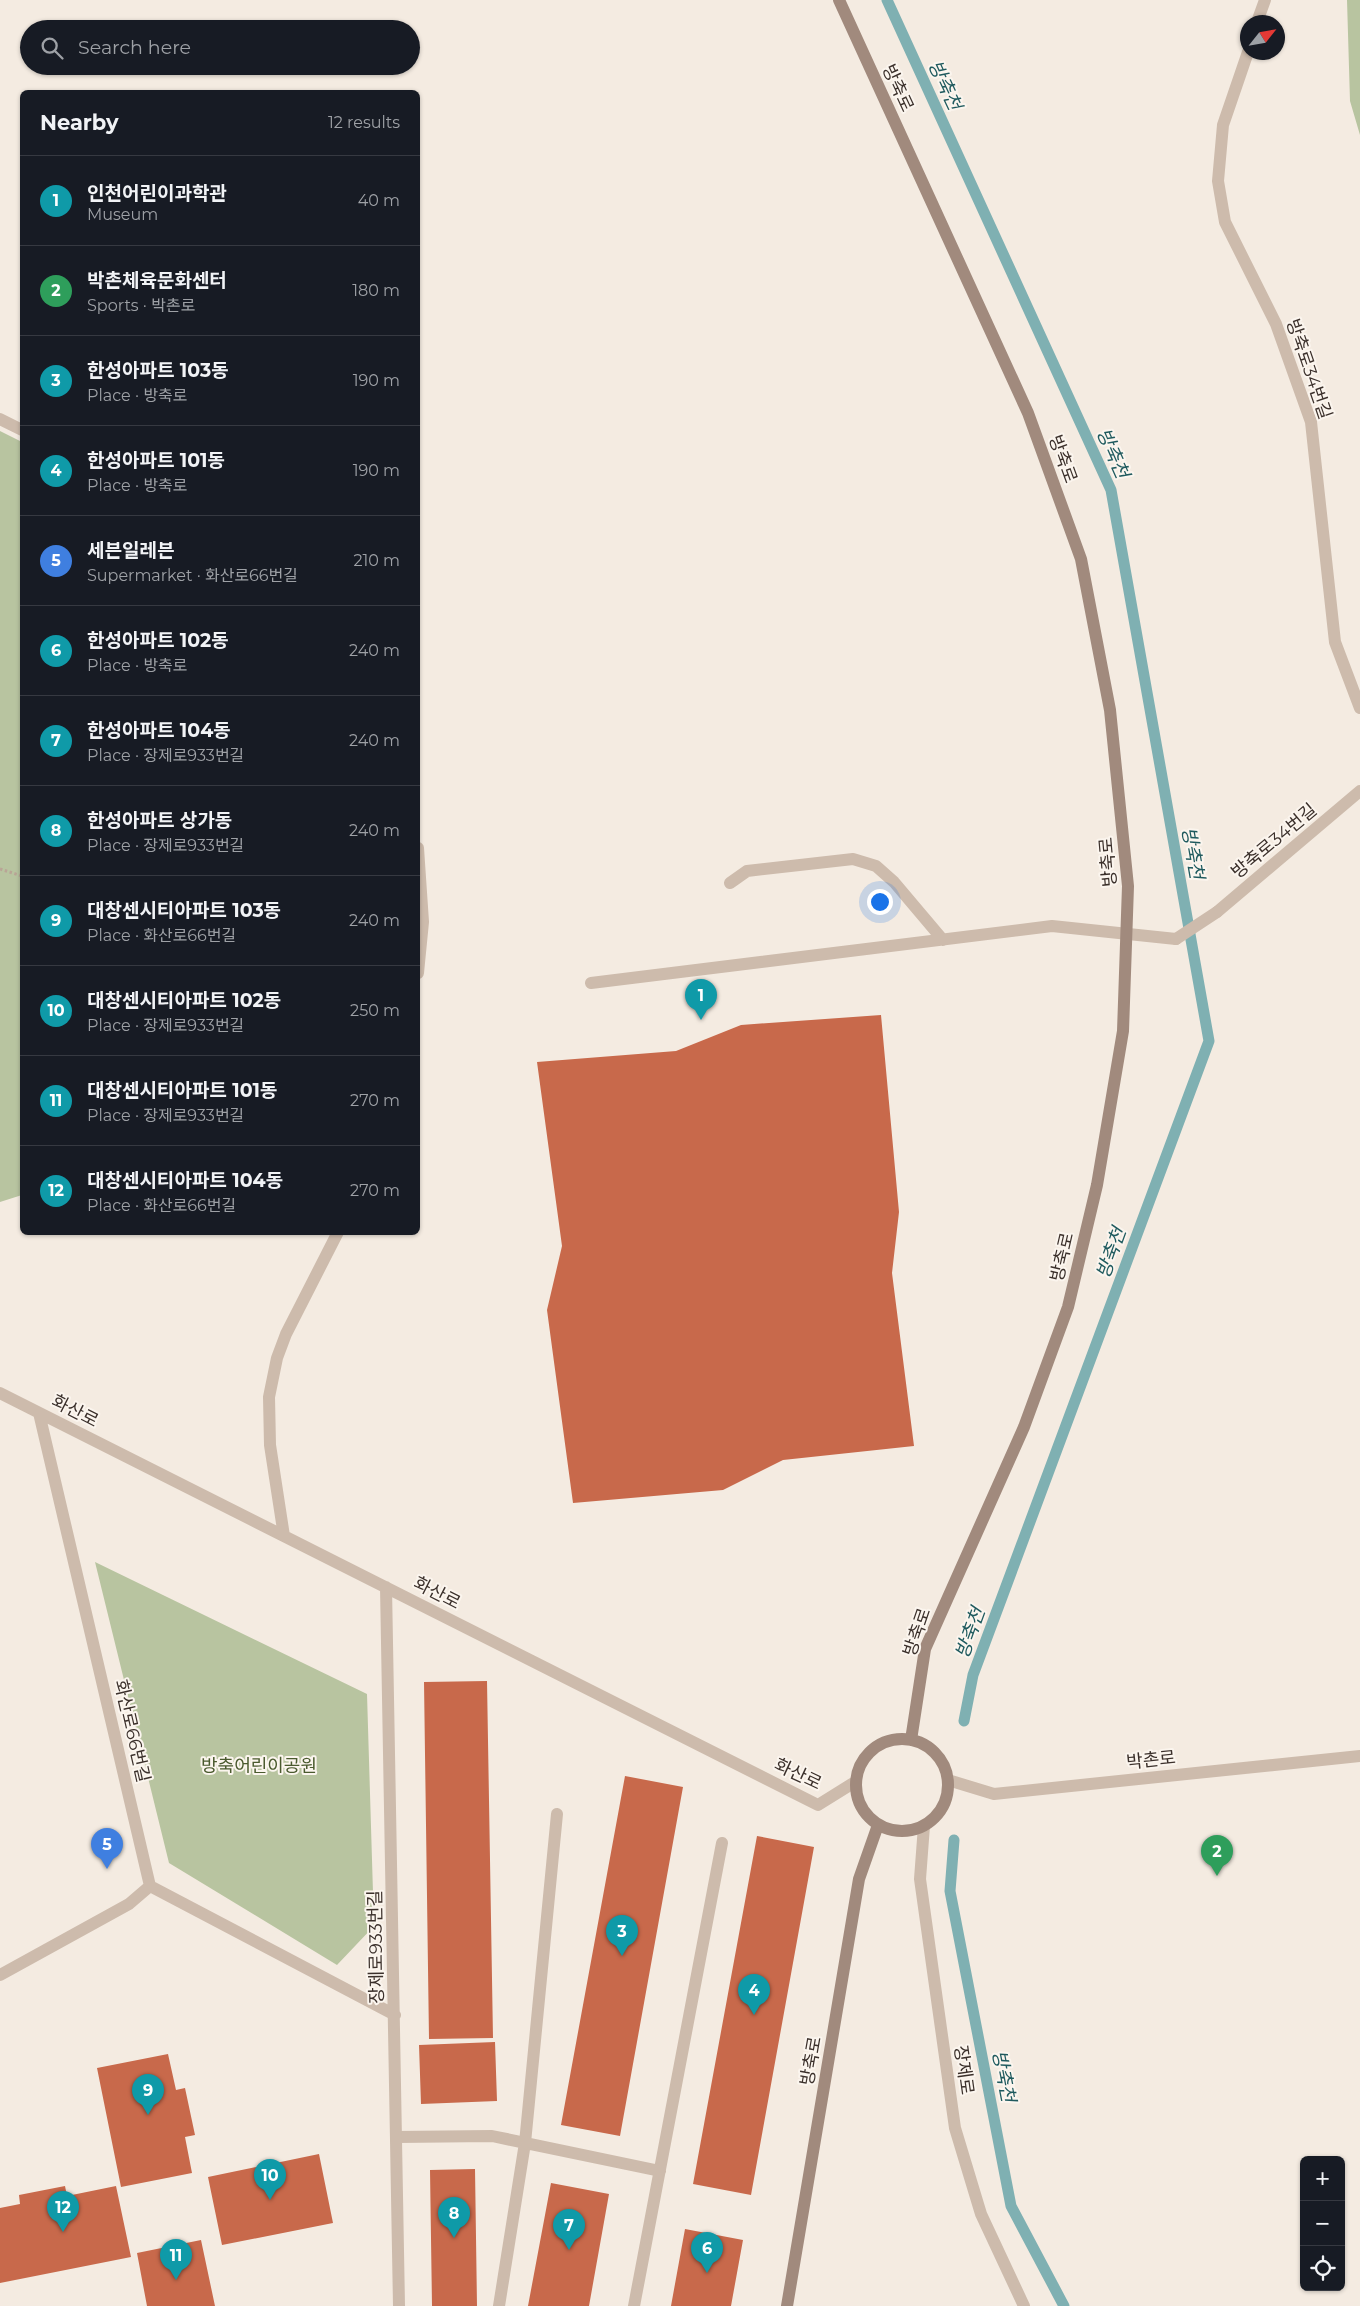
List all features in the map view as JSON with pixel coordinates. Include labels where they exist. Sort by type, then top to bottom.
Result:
[{"type":"street","name":"방축로","points":[[839,0],[1028,414],[1080,559],[1110,710],[1128,886],[1123,1031],[1097,1185],[1068,1307],[1024,1427],[925,1649],[911,1740]]},
{"type":"street","points":[[1260,15],[1264,0]]},
{"type":"street","name":"방축로34번길","points":[[1245,60],[1223,125],[1218,181],[1225,222],[1276,324],[1311,422],[1335,642],[1360,708]]},
{"type":"street","points":[[0,419],[20,429]]},
{"type":"street","name":"방축로34번길","points":[[591,983],[1052,926],[1176,939],[1217,912],[1360,791]]},
{"type":"street","points":[[730,883],[747,872],[853,860],[876,866],[894,882],[943,940]]},
{"type":"street","points":[[420,878],[423,922],[420,953]]},
{"type":"street","points":[[284,1536],[270,1445],[269,1397],[277,1358],[286,1334],[336,1235]]},
{"type":"street","name":"화산로","points":[[0,1393],[818,1805],[855,1782]]},
{"type":"street","name":"화산로66번길","points":[[39,1413],[150,1886]]},
{"type":"street","name":"장제로933번길","points":[[386,1587],[399,2306]]},
{"type":"street","points":[[895,1739],[911,1740],[924,1745],[936,1754],[944,1766],[948,1780],[947,1794],[943,1807],[935,1818],[924,1826],[909,1831],[893,1831],[878,1825],[860,1806],[856,1795],[855,1782],[859,1766],[868,1753],[880,1744],[895,1739]]},
{"type":"street","name":"박촌로","points":[[948,1780],[994,1794],[1360,1756]]},
{"type":"street","points":[[499,2306],[525,2143],[557,1814]]},
{"type":"street","name":"방축로","points":[[787,2306],[859,1879],[878,1825]]},
{"type":"street","name":"장제로","points":[[924,1826],[920,1879],[955,2128],[981,2214],[1024,2306]]},
{"type":"street","points":[[634,2306],[722,1843]]},
{"type":"street","points":[[0,1974],[129,1904],[150,1886],[395,2016]]},
{"type":"street","points":[[396,2137],[492,2136],[660,2171]]},
{"type":"path","points":[[0,869],[20,875]]},
{"type":"green space","points":[[1347,0],[1360,0],[1360,135],[1350,101]]},
{"type":"green space","points":[[0,431],[20,441],[20,1196],[0,1202]]},
{"type":"green space","name":"방축어린이공원","points":[[95,1562],[367,1694],[374,1926],[337,1965],[169,1863]]},
{"type":"building","points":[[881,1015],[899,1212],[892,1273],[914,1446],[783,1460],[723,1490],[573,1503],[547,1310],[562,1246],[537,1062],[676,1051],[741,1025]]},
{"type":"building","points":[[487,1681],[493,2038],[429,2039],[424,1682]]},
{"type":"building","points":[[625,1776],[683,1787],[620,2136],[561,2125]]},
{"type":"building","points":[[757,1836],[814,1847],[751,2195],[693,2184]]},
{"type":"building","points":[[495,2042],[497,2101],[421,2104],[419,2045]]},
{"type":"building","points":[[168,2054],[176,2090],[185,2088],[195,2135],[185,2137],[192,2173],[121,2187],[97,2068]]},
{"type":"building","points":[[319,2154],[333,2223],[222,2245],[208,2177]]},
{"type":"building","points":[[475,2169],[477,2306],[432,2306],[430,2170]]},
{"type":"building","points":[[551,2183],[609,2194],[589,2306],[528,2306]]},
{"type":"building","points":[[65,2186],[67,2196],[116,2186],[131,2257],[0,2283],[0,2208],[20,2204],[19,2195]]},
{"type":"building","points":[[685,2229],[743,2240],[731,2306],[671,2306]]},
{"type":"building","points":[[201,2240],[215,2306],[147,2306],[137,2253]]},
{"type":"waterway","name":"방축천","points":[[887,0],[1111,490],[1209,1041],[973,1675],[964,1721]]},
{"type":"waterway","name":"방축천","points":[[954,1840],[950,1891],[1011,2206],[1064,2306]]},
{"type":"place","name":"인천어린이과학관","points":[[701,1020]]},
{"type":"place","name":"세븐일레븐","points":[[107,1869]]},
{"type":"place","name":"박촌체육문화센터","points":[[1217,1876]]},
{"type":"place","name":"한성아파트 103동","points":[[622,1956]]},
{"type":"place","name":"한성아파트 101동","points":[[754,2015]]},
{"type":"place","name":"대창센시티아파트 103동","points":[[148,2115]]},
{"type":"place","name":"대창센시티아파트 102동","points":[[270,2200]]},
{"type":"place","name":"대창센시티아파트 104동","points":[[63,2232]]},
{"type":"place","name":"한성아파트 상가동","points":[[454,2238]]},
{"type":"place","name":"한성아파트 104동","points":[[569,2250]]},
{"type":"place","name":"한성아파트 102동","points":[[707,2273]]},
{"type":"place","name":"대창센시티아파트 101동","points":[[176,2280]]}]
